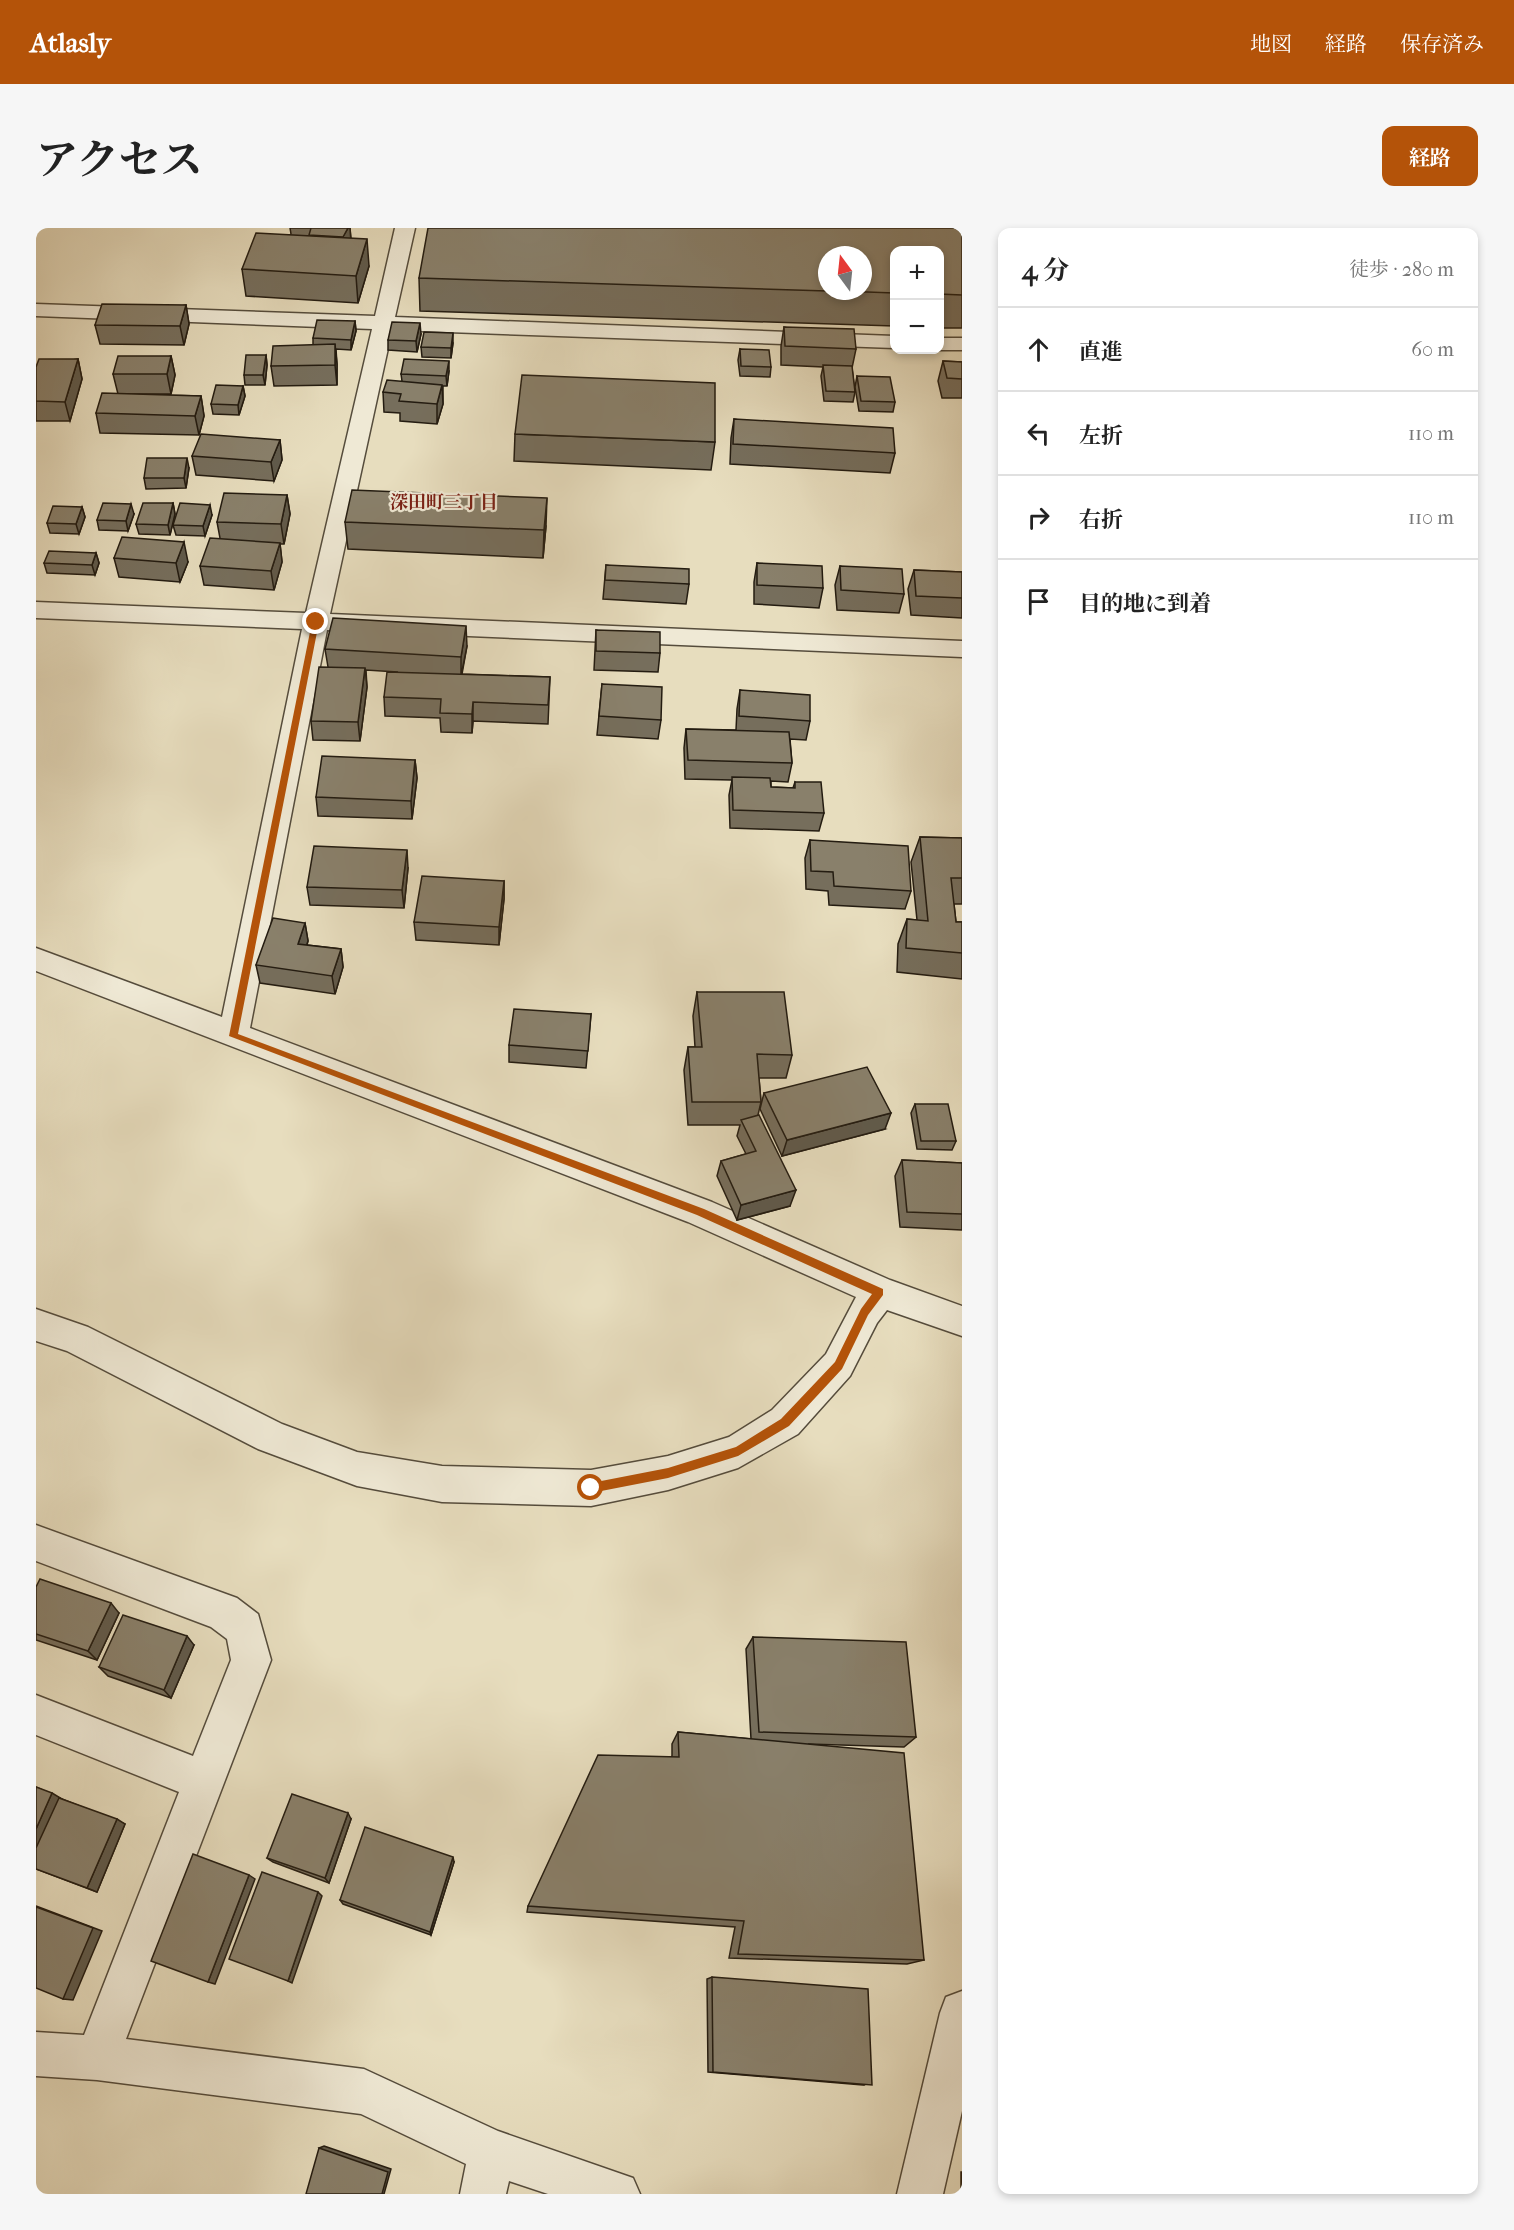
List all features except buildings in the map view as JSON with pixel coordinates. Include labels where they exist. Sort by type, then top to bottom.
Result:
[{"type":"street","points":[[234,1036],[316,622],[405,228]]},
{"type":"street","points":[[36,310],[890,342]]},
{"type":"street","points":[[944,344],[962,344]]},
{"type":"street","points":[[36,610],[962,649]]},
{"type":"street","points":[[36,958],[234,1036],[700,1212],[880,1292],[962,1321]]},
{"type":"street","points":[[36,1325],[76,1338],[271,1437],[357,1469],[442,1484],[591,1488],[668,1473],[738,1451],[785,1422],[838,1365],[865,1312],[880,1292]]},
{"type":"street","points":[[36,1543],[223,1612],[244,1628],[251,1660],[97,2058]]},
{"type":"street","points":[[36,1715],[204,1781]]},
{"type":"street","points":[[920,2194],[962,2013]]},
{"type":"street","points":[[36,2054],[97,2058],[364,2092],[487,2173],[616,2194]]},
{"type":"district","name":"深田町三丁目","points":[[444,502]]},
{"type":"route","points":[[316,622],[234,1036],[700,1212],[880,1292],[865,1312],[838,1365],[808,1400],[785,1422],[738,1451],[668,1473],[591,1488]]}]
